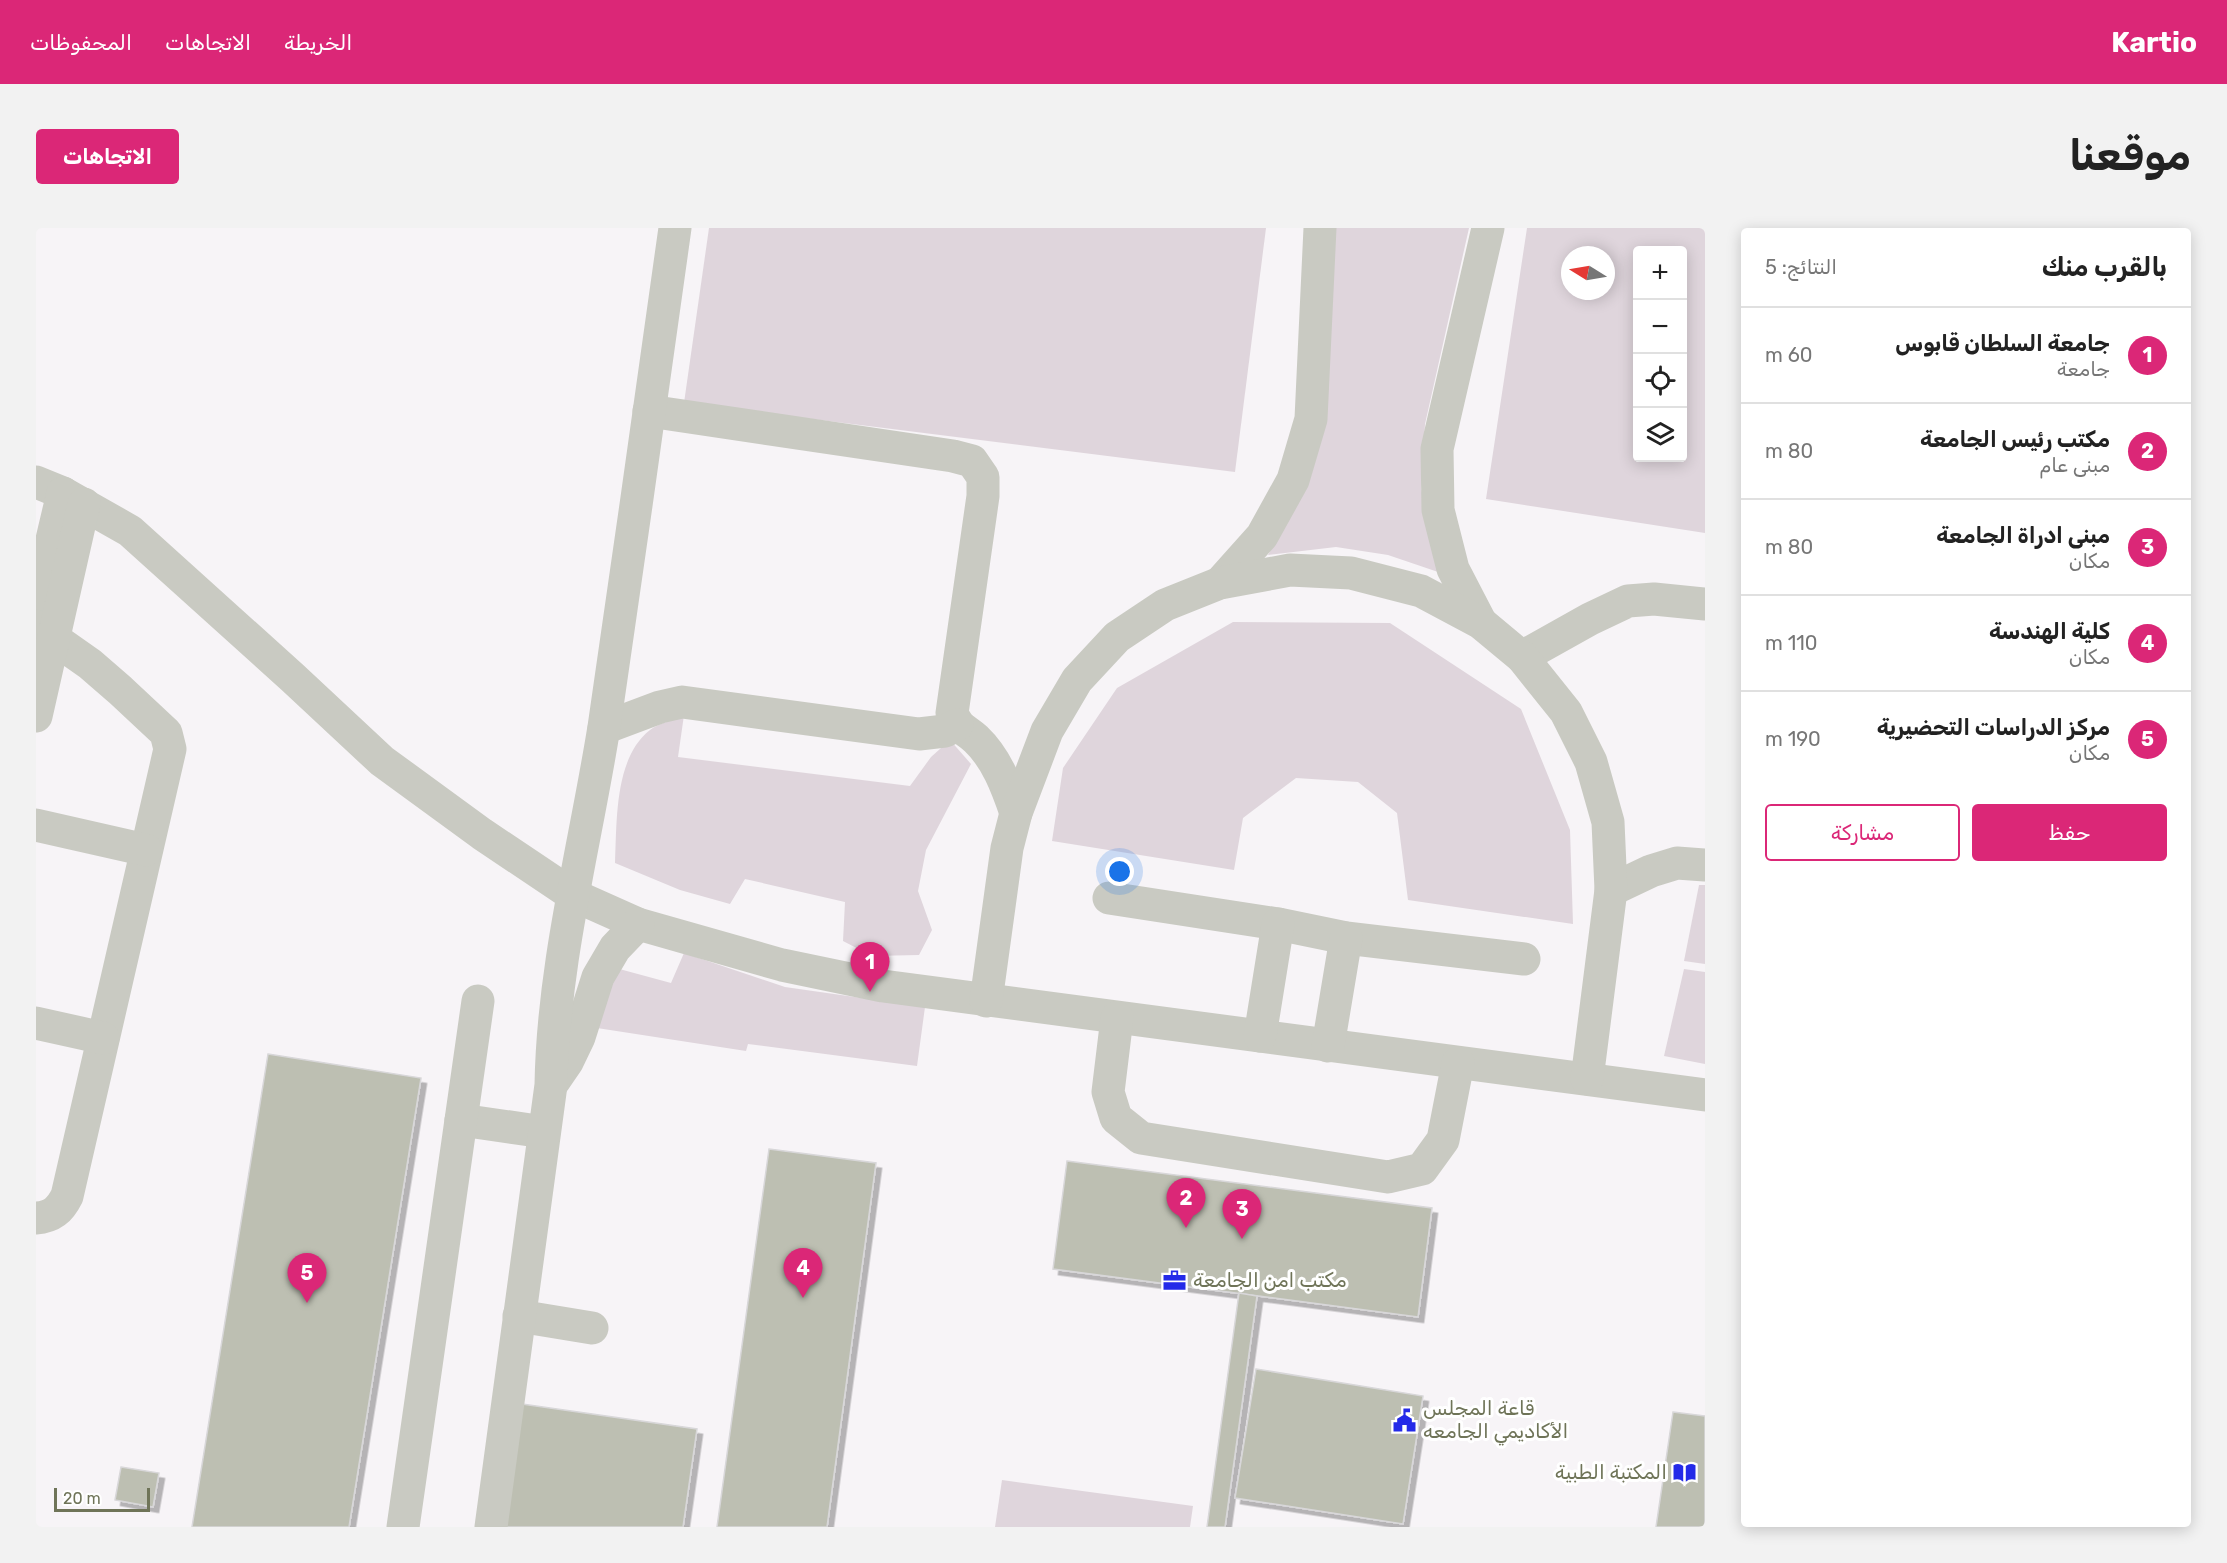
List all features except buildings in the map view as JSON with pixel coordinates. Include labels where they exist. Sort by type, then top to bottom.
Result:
[{"type":"lane","points":[[491,1527],[551,1085],[553,1030],[573,895],[604,728],[675,228]]},
{"type":"lane","points":[[1220,583],[1262,536],[1293,480],[1311,419],[1320,228]]},
{"type":"lane","points":[[1481,623],[1453,569],[1438,510],[1437,449],[1488,228]]},
{"type":"lane","points":[[649,411],[904,448],[972,461],[983,477],[983,496],[952,712],[994,762],[1007,787],[1016,813]]},
{"type":"lane","points":[[36,607],[61,493]]},
{"type":"lane","points":[[36,716],[61,493]]},
{"type":"lane","points":[[61,493],[130,531],[382,761],[482,834],[573,895],[638,924],[782,965],[883,986],[1705,1095]]},
{"type":"lane","points":[[986,1000],[1007,848],[1016,813],[1047,731],[1077,680],[1117,637],[1165,605],[1220,583],[1290,570],[1351,573],[1421,591],[1481,623],[1522,657],[1566,712],[1591,762],[1608,822],[1611,890],[1587,1079]]},
{"type":"lane","points":[[1522,657],[1590,619],[1628,601],[1654,599],[1705,604]]},
{"type":"lane","points":[[36,1218],[45,1218],[54,1214],[62,1206],[67,1196],[170,749],[166,734],[90,664],[45,632]]},
{"type":"lane","points":[[604,728],[682,702],[919,734],[945,731],[967,732],[1000,745],[1024,742],[1047,731]]},
{"type":"lane","points":[[36,825],[146,850]]},
{"type":"lane","points":[[1611,890],[1651,871],[1677,863],[1705,865]]},
{"type":"lane","points":[[1109,898],[1278,924],[1346,938],[1524,959]]},
{"type":"lane","points":[[551,1085],[567,1062],[579,1036],[598,977],[615,948],[638,924]]},
{"type":"lane","points":[[1260,1036],[1278,924]]},
{"type":"lane","points":[[1328,1046],[1346,938]]},
{"type":"lane","points":[[404,1527],[478,1001]]},
{"type":"lane","points":[[1117,1018],[1108,1092],[1116,1118],[1141,1138],[1388,1177],[1422,1169],[1443,1140],[1458,1063]]},
{"type":"lane","points":[[36,1023],[103,1038]]},
{"type":"lane","points":[[461,1120],[544,1132]]},
{"type":"lane","points":[[519,1316],[592,1328]]},
{"type":"shaded area","points":[[709,228],[1266,228],[1235,472],[684,403]]},
{"type":"shaded area","points":[[1333,228],[1469,228],[1425,424],[1421,489],[1444,574],[1388,555],[1336,547],[1268,555],[1311,476]]},
{"type":"shaded area","points":[[1527,228],[1705,228],[1705,533],[1486,499]]},
{"type":"shaded area","points":[[1233,622],[1390,623],[1521,709],[1570,830],[1573,924],[1408,900],[1397,813],[1358,782],[1296,778],[1243,818],[1234,870],[1052,841],[1063,768],[1117,688]]},
{"type":"shaded area","points":[[684,715],[678,757],[910,786],[931,757],[950,740],[971,764],[926,850],[918,891],[932,930],[919,955],[872,956],[843,941],[845,902],[745,879],[730,904],[680,890],[615,863],[617,810],[630,757],[638,742],[650,730]]},
{"type":"shaded area","points":[[1699,885],[1705,885],[1705,964],[1684,961]]},
{"type":"shaded area","points":[[684,953],[785,987],[925,1007],[917,1066],[748,1044],[746,1051],[584,1026],[612,967],[671,983]]},
{"type":"shaded area","points":[[1684,969],[1705,972],[1705,1064],[1664,1056]]},
{"type":"shaded area","points":[[1002,1480],[1193,1506],[1190,1527],[995,1527]]},
{"type":"place","name":"جامعة السلطان قابوس","points":[[870,992]]},
{"type":"place","name":"مكتب رئيس الجامعة","points":[[1186,1228]]},
{"type":"place","name":"مبنى ادراة الجامعة","points":[[1242,1239]]},
{"type":"place","name":"مكتب امن الجامعة","points":[[1175,1280]]},
{"type":"place","name":"كلية الهندسة","points":[[803,1298]]},
{"type":"place","name":"مركز الدراسات التحضيرية","points":[[307,1303]]},
{"type":"place","name":"قاعة المجلس الأكاديمي الجامعه","points":[[1405,1420]]},
{"type":"place","name":"المكتبة الطبية","points":[[1685,1472]]}]
